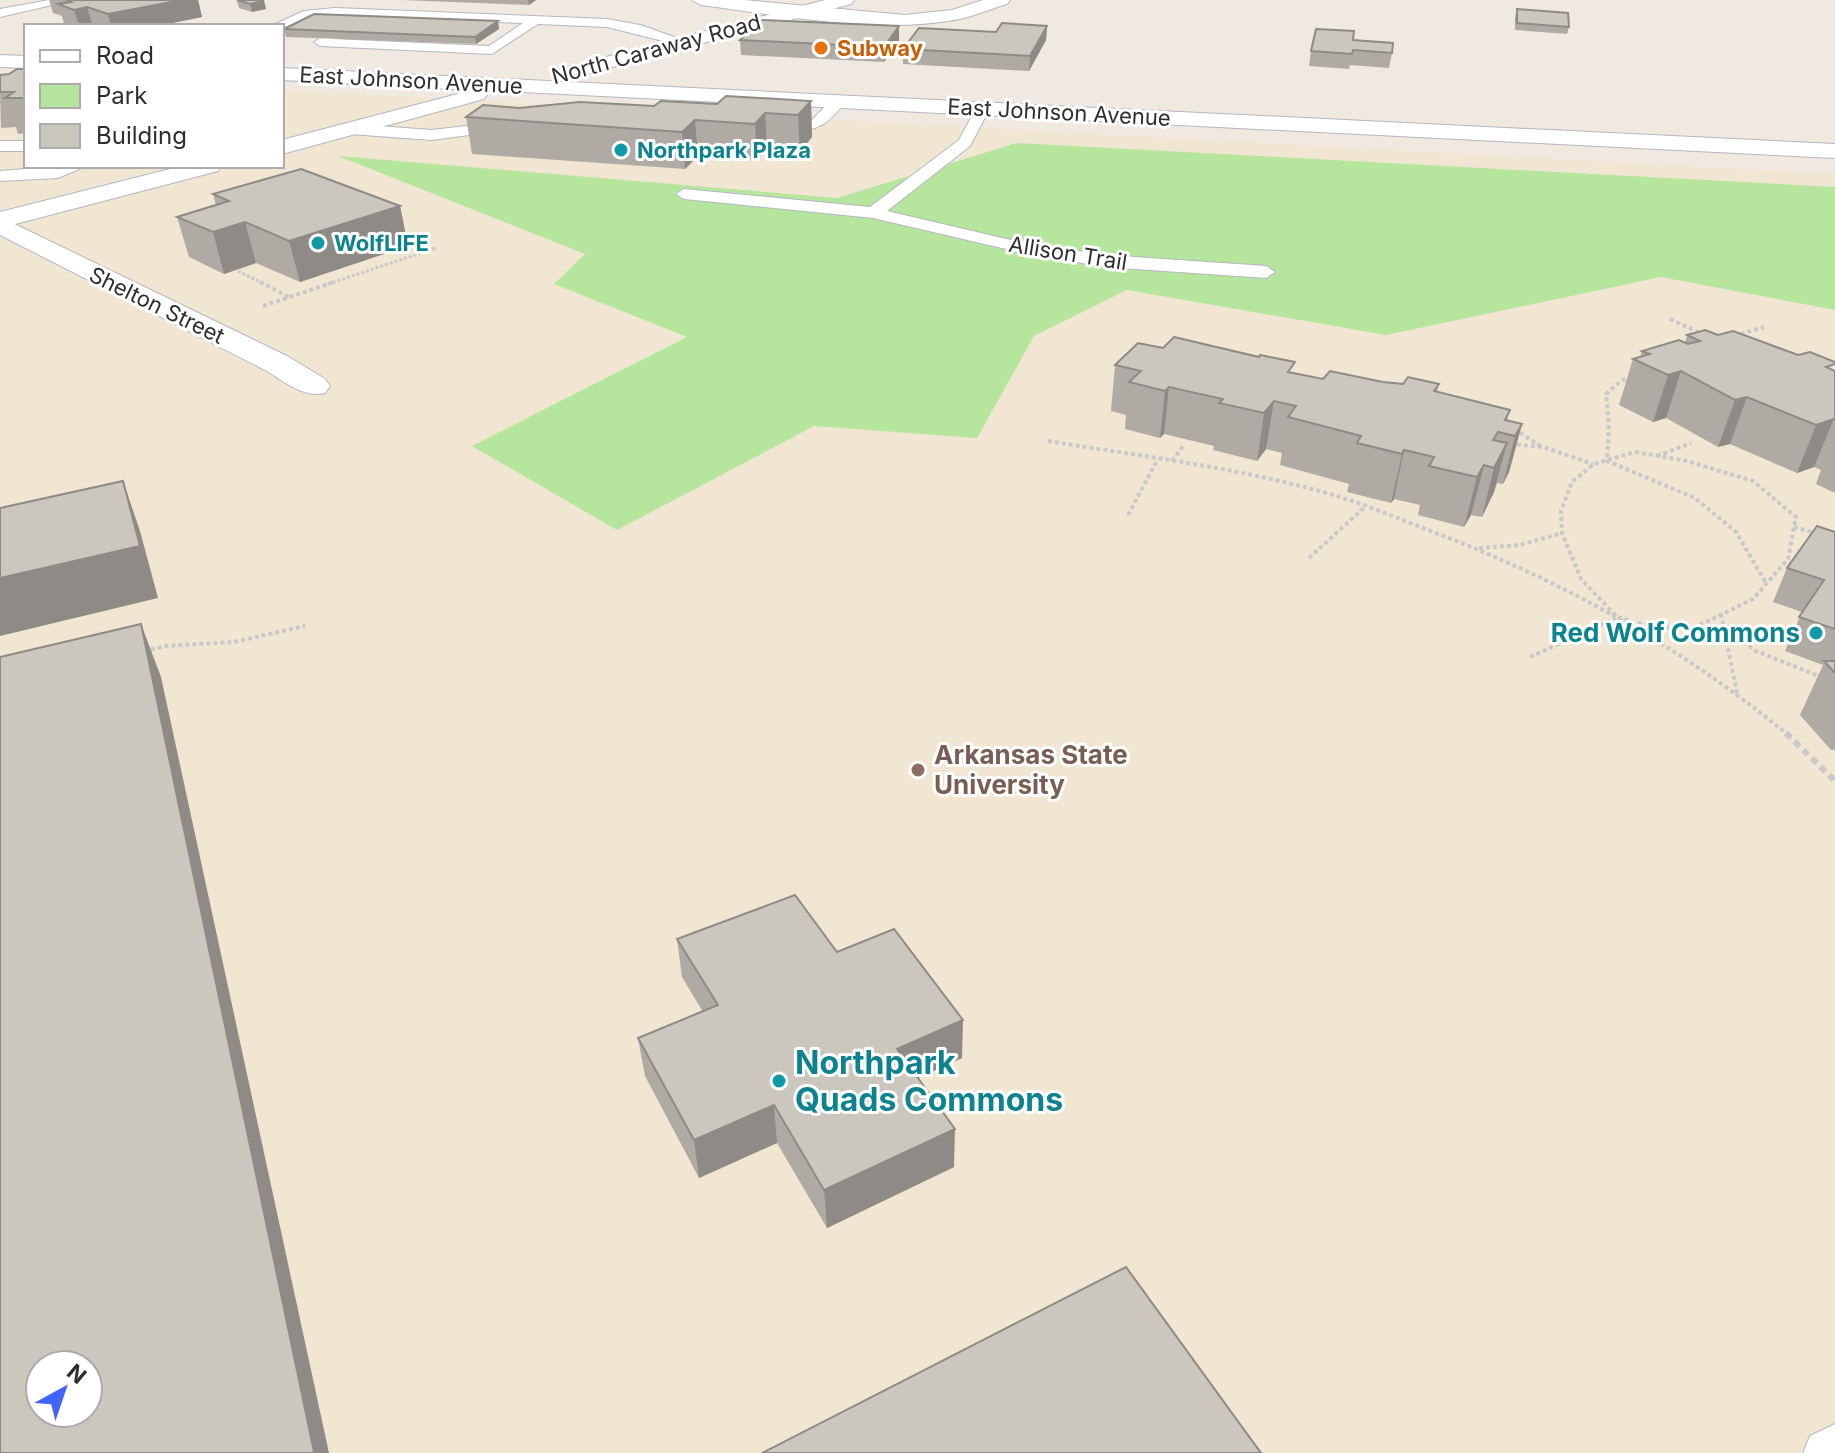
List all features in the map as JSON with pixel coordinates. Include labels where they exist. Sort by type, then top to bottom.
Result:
[{"type":"main road","points":[[701,0],[798,12],[895,19],[931,18],[1001,0]]},
{"type":"main road","name":"North Caraway Road","points":[[287,146],[845,0]]},
{"type":"main road","points":[[284,76],[362,88],[377,97],[376,105],[367,112],[287,146]]},
{"type":"main road","name":"East Johnson Avenue","points":[[284,76],[839,100],[1835,151]]},
{"type":"main road","points":[[0,223],[203,168]]},
{"type":"main road","name":"Shelton Street","points":[[0,223],[276,363],[314,386]]},
{"type":"lane","points":[[0,13],[68,0]]},
{"type":"lane","points":[[282,24],[308,14],[373,13],[536,20],[636,28],[683,42]]},
{"type":"lane","points":[[356,23],[373,13]]},
{"type":"lane","points":[[393,25],[411,15]]},
{"type":"lane","points":[[432,26],[448,17]]},
{"type":"lane","points":[[468,27],[483,18]]},
{"type":"lane","points":[[318,41],[492,50],[536,20]]},
{"type":"lane","points":[[747,124],[810,127],[822,123],[839,100]]},
{"type":"lane","points":[[873,213],[965,143],[983,108]]},
{"type":"lane","points":[[350,129],[432,135],[521,125]]},
{"type":"lane","points":[[0,146],[24,146]]},
{"type":"lane","points":[[0,176],[58,173],[72,168]]},
{"type":"lane","name":"Allison Trail","points":[[684,194],[873,213],[1028,249],[1075,256],[1266,272]]},
{"type":"lane","points":[[1827,1453],[1835,1448]]},
{"type":"path","points":[[261,307],[436,248]]},
{"type":"path","points":[[238,271],[290,297]]},
{"type":"path","points":[[1670,319],[1706,335]]},
{"type":"path","points":[[1729,337],[1764,327]]},
{"type":"path","points":[[1607,461],[1609,425],[1606,394],[1622,380],[1643,375]]},
{"type":"path","points":[[1509,426],[1543,447],[1594,464]]},
{"type":"path","points":[[1048,441],[1172,461],[1319,491],[1478,548],[1563,587],[1665,644],[1737,694],[1835,781]]},
{"type":"path","points":[[1656,456],[1691,443]]},
{"type":"path","points":[[1506,444],[1543,447]]},
{"type":"path","points":[[1172,461],[1184,445]]},
{"type":"path","points":[[1635,452],[1656,456],[1687,461],[1753,481],[1796,517],[1788,559],[1753,599],[1696,627],[1656,628],[1617,617],[1581,579],[1562,533],[1561,511],[1572,482],[1594,464],[1635,452]]},
{"type":"path","points":[[1128,515],[1158,459]]},
{"type":"path","points":[[1607,461],[1695,498],[1736,532],[1766,583]]},
{"type":"path","points":[[1309,558],[1365,507]]},
{"type":"path","points":[[1794,527],[1821,535]]},
{"type":"path","points":[[1478,548],[1520,545],[1562,533]]},
{"type":"path","points":[[1721,614],[1737,694]]},
{"type":"path","points":[[1530,657],[1617,617]]},
{"type":"path","points":[[141,652],[166,646],[234,642],[305,626]]},
{"type":"path","points":[[1725,631],[1756,651],[1826,678]]},
{"type":"shaded area","name":"Arkansas State University","points":[[0,81],[24,82],[24,168],[284,168],[284,90],[1835,174],[1835,1453],[0,1453]]},
{"type":"green space","points":[[1017,143],[1835,187],[1835,310],[1661,277],[1386,335],[1127,290],[1034,336],[977,438],[814,426],[617,530],[472,446],[687,337],[554,284],[585,254],[338,156],[837,198]]},
{"type":"building","points":[[66,0],[182,0],[108,14],[87,7],[74,10],[58,4],[71,2]]},
{"type":"building","points":[[237,0],[259,0],[264,1],[250,4]]},
{"type":"building","points":[[1517,9],[1568,13],[1569,27],[1517,23]]},
{"type":"building","points":[[314,14],[498,21],[475,37],[284,29]]},
{"type":"building","points":[[760,20],[899,26],[884,47],[740,40]]},
{"type":"building","points":[[1002,23],[1047,26],[1030,56],[903,49],[919,28],[996,32]]},
{"type":"building","points":[[1316,29],[1354,31],[1353,40],[1393,43],[1392,53],[1311,51]]},
{"type":"building","points":[[24,69],[24,98],[5,98],[14,92],[0,92],[0,75]]},
{"type":"building","points":[[726,96],[811,101],[798,115],[765,113],[755,124],[695,120],[682,132],[466,117],[483,105],[519,108],[580,102],[654,106],[661,101],[717,104]]},
{"type":"building","points":[[301,169],[400,206],[289,241],[245,222],[213,232],[177,217],[229,201],[213,194]]},
{"type":"building","points":[[1705,330],[1718,335],[1733,331],[1798,355],[1810,352],[1835,362],[1826,367],[1835,371],[1835,420],[1816,425],[1747,397],[1735,400],[1681,371],[1668,375],[1633,359],[1650,354],[1642,351],[1679,340],[1688,344],[1700,341],[1687,335]]},
{"type":"building","points":[[1174,337],[1295,362],[1288,372],[1323,379],[1330,371],[1383,382],[1403,384],[1408,377],[1439,384],[1434,391],[1510,410],[1505,420],[1522,424],[1515,436],[1498,432],[1493,440],[1507,443],[1494,468],[1484,465],[1477,477],[1429,466],[1434,457],[1404,450],[1402,454],[1357,443],[1361,436],[1288,417],[1296,406],[1274,401],[1264,413],[1219,403],[1223,399],[1169,387],[1165,391],[1129,382],[1141,371],[1115,365],[1138,343],[1163,348]]},
{"type":"building","points":[[123,481],[140,546],[0,578],[0,508]]},
{"type":"building","points":[[1817,526],[1835,532],[1835,629],[1799,617],[1824,580],[1787,568]]},
{"type":"building","points":[[141,624],[314,1452],[0,1453],[0,657]]},
{"type":"building","points":[[1824,661],[1835,661],[1835,673]]},
{"type":"building","name":"Northpark Quads Commons","points":[[795,895],[837,952],[894,929],[963,1020],[897,1049],[955,1129],[824,1190],[774,1105],[694,1140],[638,1038],[718,1005],[677,939]]},
{"type":"building","points":[[1126,1267],[1261,1453],[762,1453]]},
{"type":"place","name":"Subway","points":[[821,48]]},
{"type":"place","name":"Northpark Plaza","points":[[621,150]]},
{"type":"place","name":"WolfLIFE","points":[[318,243]]},
{"type":"place","name":"Red Wolf Commons","points":[[1816,633]]},
{"type":"place","name":"Arkansas State University","points":[[918,770]]},
{"type":"place","name":"Northpark Quads Commons","points":[[779,1081]]}]
